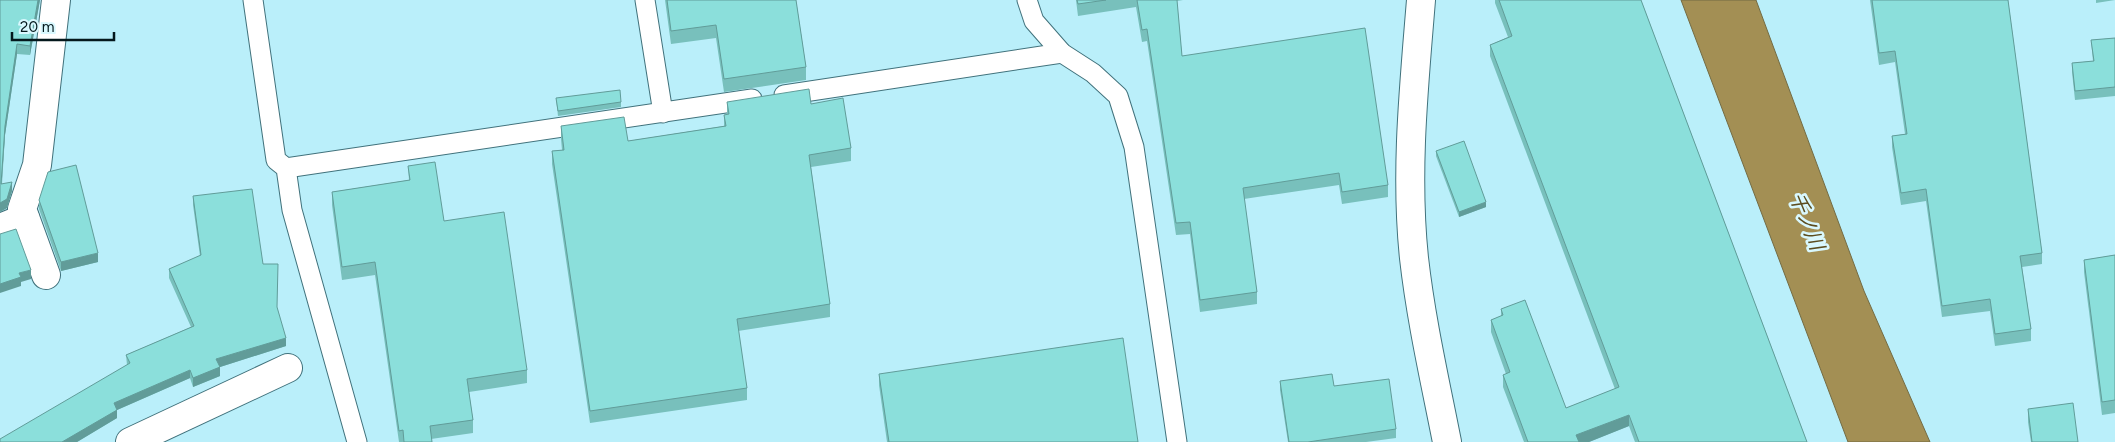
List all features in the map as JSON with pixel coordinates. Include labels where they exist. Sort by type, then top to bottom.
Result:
[{"type":"street","points":[[46,275],[22,209],[37,166],[56,0]]},
{"type":"street","points":[[1421,0],[1412,110],[1410,163],[1414,258],[1427,341],[1447,442]]},
{"type":"street","points":[[0,228],[25,218]]},
{"type":"street","points":[[130,442],[288,368]]},
{"type":"lane","points":[[253,0],[276,160],[286,168],[292,210],[357,442]]},
{"type":"lane","points":[[646,0],[663,112]]},
{"type":"lane","points":[[1027,0],[1034,21],[1062,53],[1093,73],[1118,96],[1134,147],[1177,442]]},
{"type":"lane","points":[[286,168],[1062,53]]},
{"type":"water","name":"千ノ川","points":[[1681,0],[1756,0],[1864,291],[1930,442],[1848,442]]},
{"type":"building","points":[[0,0],[38,0],[30,46],[17,44],[5,126],[1,184],[12,182],[7,199],[0,203]]},
{"type":"building","points":[[667,0],[796,0],[806,67],[724,79],[716,25],[671,31]]},
{"type":"building","points":[[1077,0],[1106,0],[1078,4]]},
{"type":"building","points":[[1137,0],[1177,0],[1182,56],[1365,28],[1388,185],[1342,192],[1339,173],[1243,188],[1257,292],[1200,300],[1190,222],[1176,223],[1147,29],[1142,30]]},
{"type":"building","points":[[1499,0],[1641,0],[1807,442],[1639,442],[1629,415],[1576,435],[1579,442],[1528,442],[1503,375],[1510,372],[1491,320],[1503,315],[1501,309],[1525,300],[1566,408],[1619,387],[1490,45],[1512,36]]},
{"type":"building","points":[[1872,0],[2008,0],[2042,253],[2020,256],[2031,329],[1995,334],[1990,299],[1942,306],[1926,189],[1901,193],[1892,136],[1907,134],[1895,51],[1879,53]]},
{"type":"building","points":[[2115,38],[2115,87],[2075,91],[2072,63],[2094,61],[2091,40]]},
{"type":"building","points":[[809,89],[811,104],[843,98],[851,148],[809,155],[830,304],[737,319],[747,388],[590,411],[552,151],[564,150],[561,126],[624,117],[628,141],[726,126],[724,115],[729,114],[727,102]]},
{"type":"building","points":[[620,90],[621,102],[558,111],[556,98]]},
{"type":"building","points":[[1464,141],[1486,202],[1459,212],[1436,151]]},
{"type":"building","points":[[435,162],[444,221],[504,212],[527,370],[467,379],[473,420],[430,426],[432,442],[404,442],[403,430],[399,431],[375,262],[342,267],[332,192],[410,180],[408,166]]},
{"type":"building","points":[[76,165],[98,253],[61,262],[39,200],[48,172]]},
{"type":"building","points":[[252,189],[263,264],[278,264],[277,307],[286,338],[216,359],[220,367],[193,378],[190,370],[114,403],[117,410],[62,442],[0,442],[0,439],[130,363],[126,355],[194,326],[169,269],[201,255],[193,196]]},
{"type":"building","points":[[16,229],[31,270],[19,273],[21,277],[0,284],[0,234]]},
{"type":"building","points":[[2115,255],[2115,400],[2102,402],[2084,260]]},
{"type":"building","points":[[1123,338],[1138,442],[889,442],[879,374]]},
{"type":"building","points":[[1332,374],[1334,386],[1389,379],[1396,429],[1308,442],[1289,442],[1280,381]]},
{"type":"building","points":[[2073,403],[2078,442],[2032,442],[2028,409]]}]
